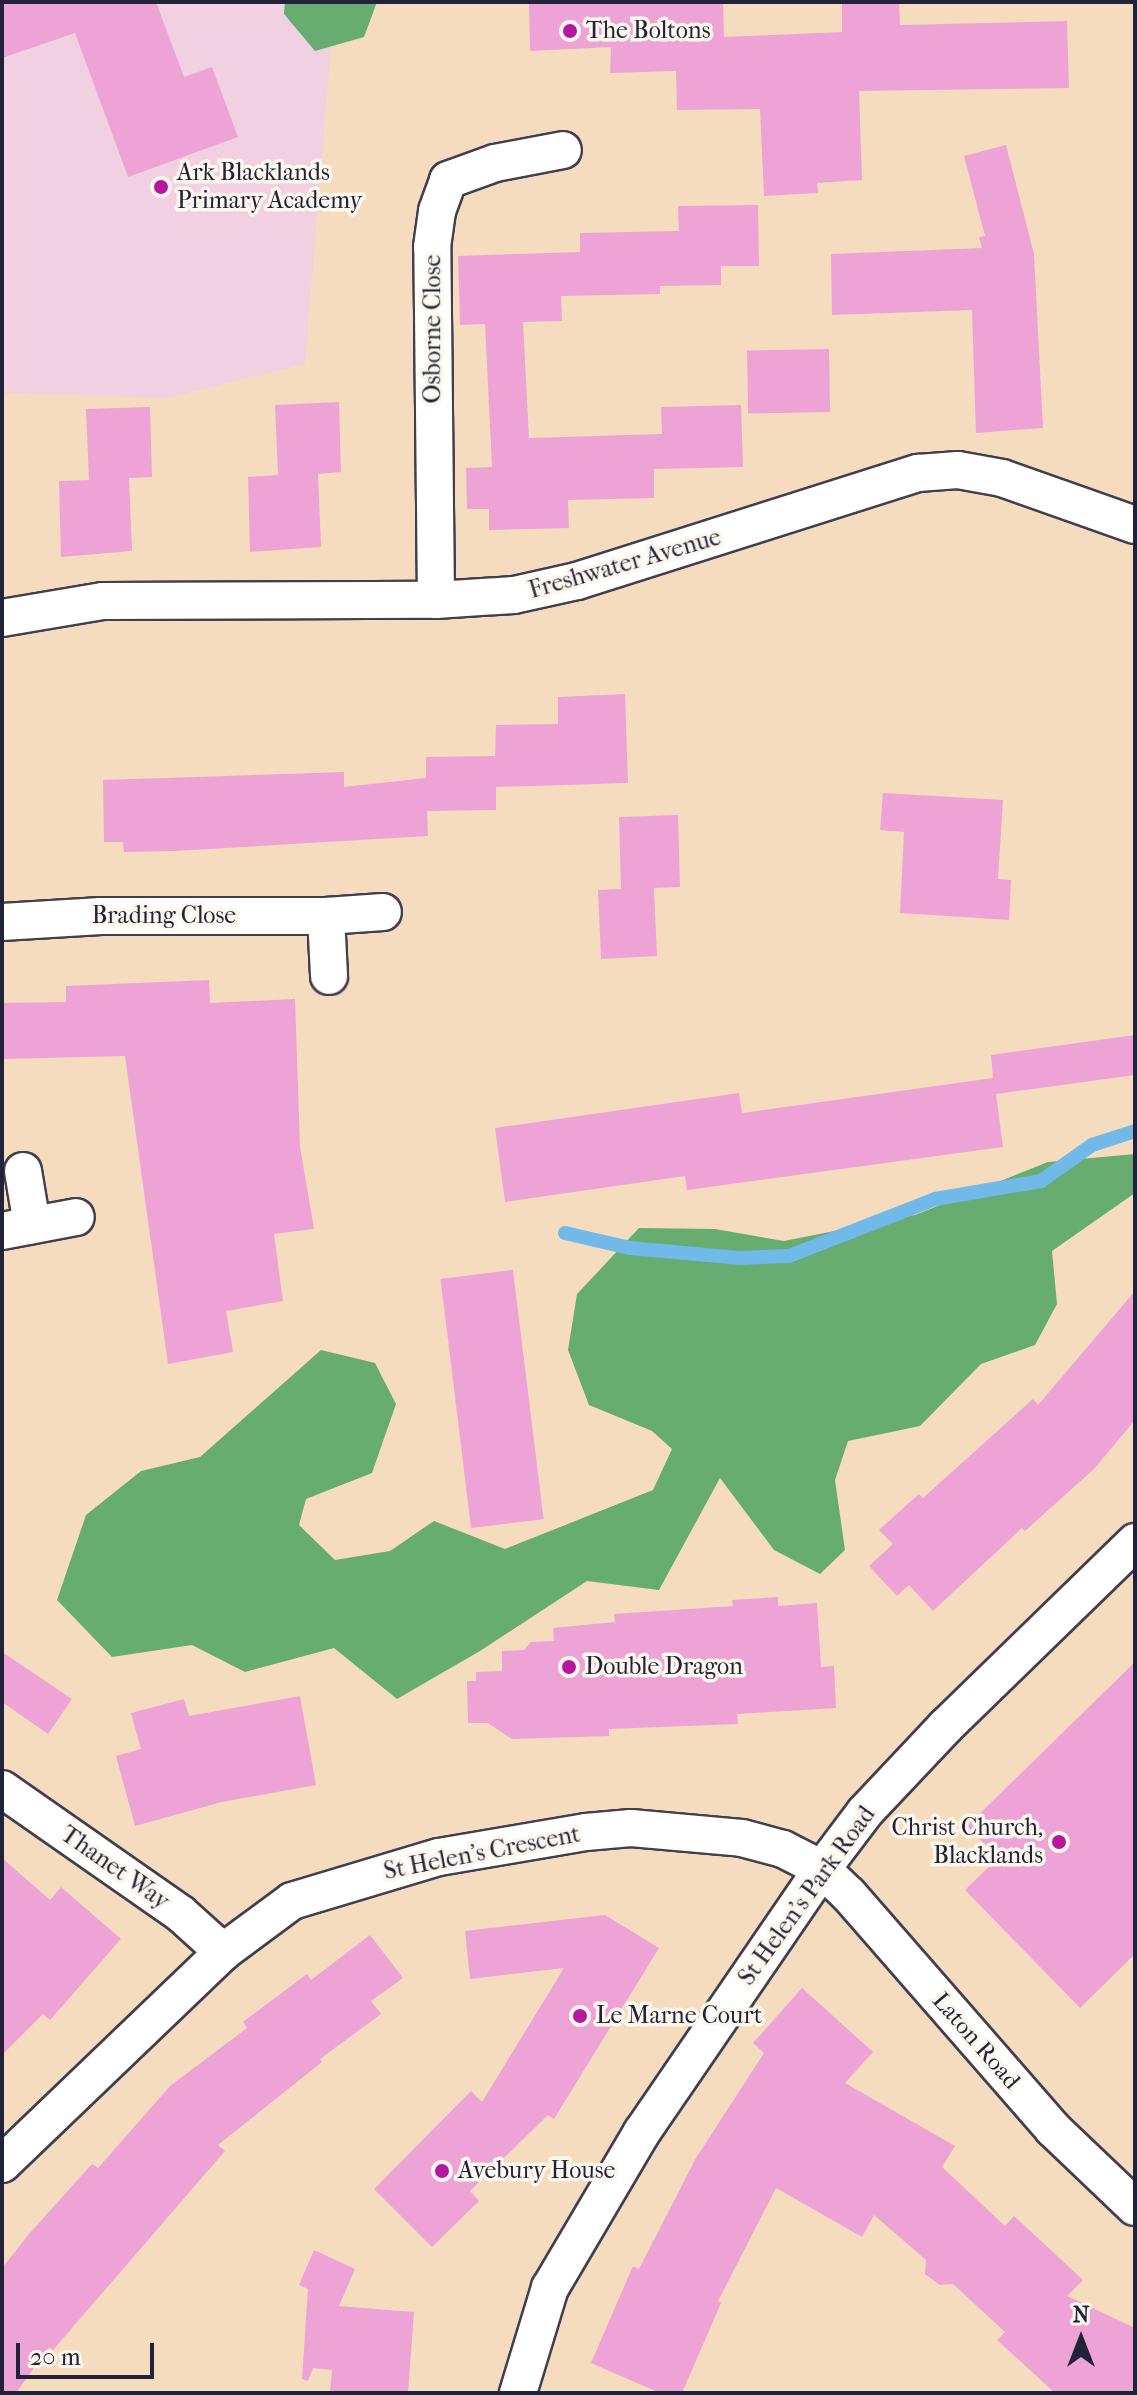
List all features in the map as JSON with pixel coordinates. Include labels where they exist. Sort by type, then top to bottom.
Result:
[{"type":"street","name":"Osborne Close","points":[[436,600],[432,247],[437,211],[448,180],[495,163],[563,150]]},
{"type":"street","name":"Freshwater Avenue","points":[[2,618],[103,601],[436,600],[514,595],[577,581],[918,473],[958,470],[1002,478],[1135,525]]},
{"type":"street","name":"Brading Close","points":[[2,922],[101,916],[326,916],[383,912]]},
{"type":"street","points":[[326,916],[329,976]]},
{"type":"street","points":[[23,1171],[17,1228],[76,1217]]},
{"type":"street","name":"St Helen's Park Road","points":[[518,2393],[550,2288],[642,2132],[822,1869],[865,1812],[946,1726],[1135,1542]]},
{"type":"street","name":"Thanet Way","points":[[2,1789],[181,1914],[223,1952]]},
{"type":"street","name":"St Helen's Crescent","points":[[2,2164],[223,1952],[292,1901],[427,1860],[586,1832],[631,1828],[742,1838],[783,1849],[822,1869]]},
{"type":"street","name":"Laton Road","points":[[822,1869],[849,1895],[1053,2129],[1135,2207]]},
{"type":"shaded area","name":"Ark Blacklands Primary Academy","points":[[2,2],[331,2],[334,10],[305,364],[167,398],[2,393]]},
{"type":"green space","points":[[285,2],[377,2],[364,37],[315,51],[284,14]]},
{"type":"green space","points":[[1135,1154],[1135,1193],[1052,1251],[1057,1304],[1035,1345],[981,1364],[920,1426],[848,1441],[835,1480],[845,1550],[820,1574],[774,1550],[720,1478],[659,1590],[587,1581],[480,1651],[397,1699],[334,1648],[245,1672],[192,1645],[112,1657],[57,1600],[86,1515],[141,1471],[200,1457],[321,1350],[375,1363],[396,1404],[372,1473],[306,1499],[299,1525],[335,1560],[390,1551],[434,1521],[505,1549],[653,1490],[672,1449],[652,1431],[589,1405],[568,1350],[577,1294],[639,1228],[715,1229],[784,1241],[915,1215],[1048,1162]]},
{"type":"building","points":[[2,2],[156,2],[184,77],[212,67],[238,137],[128,177],[75,33],[2,58]]},
{"type":"building","points":[[529,2],[723,2],[724,37],[842,32],[842,2],[899,2],[900,25],[1067,21],[1069,88],[859,91],[862,180],[817,183],[818,193],[764,196],[760,109],[677,110],[676,71],[610,73],[611,47],[530,51]]},
{"type":"building","points":[[1006,145],[1034,254],[1043,428],[976,433],[972,310],[832,315],[831,254],[982,248],[979,237],[985,236],[964,156]]},
{"type":"building","points":[[758,205],[759,266],[721,266],[721,285],[660,286],[660,294],[561,296],[562,321],[523,322],[529,438],[662,434],[661,407],[741,405],[743,467],[654,469],[654,498],[568,500],[569,528],[489,530],[489,509],[467,509],[466,468],[492,467],[485,324],[460,325],[458,256],[580,252],[580,233],[679,231],[678,206]]},
{"type":"building","points":[[829,349],[830,412],[748,413],[747,350]]},
{"type":"building","points":[[339,402],[341,472],[318,474],[321,547],[250,552],[248,477],[278,475],[275,405]]},
{"type":"building","points":[[150,407],[152,477],[129,478],[132,551],[61,557],[59,481],[89,480],[86,409]]},
{"type":"building","points":[[625,694],[628,783],[496,787],[496,810],[427,811],[428,836],[124,852],[123,842],[104,842],[103,780],[344,772],[344,787],[426,778],[426,757],[495,756],[495,760],[496,725],[558,724],[558,697]]},
{"type":"building","points":[[883,793],[1003,800],[998,879],[1011,880],[1009,920],[900,913],[904,832],[880,830]]},
{"type":"building","points":[[678,815],[680,887],[654,888],[657,956],[601,959],[598,890],[621,889],[619,817]]},
{"type":"building","points":[[209,980],[210,1003],[295,999],[300,1147],[314,1229],[274,1234],[283,1301],[226,1311],[233,1352],[168,1364],[125,1056],[2,1059],[2,1003],[66,1002],[66,986]]},
{"type":"building","points":[[1135,1035],[1135,1075],[996,1094],[1003,1147],[687,1190],[685,1176],[505,1202],[495,1128],[739,1093],[742,1113],[993,1078],[991,1055]]},
{"type":"building","points":[[513,1270],[544,1519],[471,1528],[441,1279]]},
{"type":"building","points":[[1135,1291],[1135,1420],[1094,1469],[1025,1531],[1022,1528],[933,1611],[909,1585],[897,1596],[869,1566],[893,1544],[879,1530],[919,1494],[923,1498],[1033,1399],[1038,1405]]},
{"type":"building","points":[[778,1597],[778,1606],[817,1603],[821,1667],[834,1666],[836,1708],[737,1714],[738,1724],[609,1729],[609,1736],[512,1739],[488,1723],[468,1723],[467,1681],[476,1681],[476,1672],[502,1671],[502,1651],[524,1650],[531,1642],[554,1641],[553,1628],[615,1622],[614,1614],[733,1606],[732,1600]]},
{"type":"building","points":[[2,1652],[72,1699],[48,1734],[2,1702]]},
{"type":"building","name":"Christ Church, Blacklands","points":[[1135,1662],[1135,1954],[1080,2008],[965,1890],[998,1858],[967,1826]]},
{"type":"building","points":[[300,1696],[316,1785],[222,1802],[135,1826],[116,1756],[141,1749],[131,1713],[184,1699],[189,1716]]},
{"type":"building","points":[[2,1858],[50,1900],[61,1887],[121,1939],[50,2020],[43,2014],[2,2055]]},
{"type":"building","points":[[605,1915],[659,1948],[554,2119],[548,2115],[470,2191],[479,2201],[432,2247],[374,2189],[471,2091],[482,2102],[564,1968],[470,1979],[465,1931]]},
{"type":"building","points":[[370,1935],[403,1978],[371,2001],[381,2014],[320,2059],[322,2062],[218,2145],[225,2151],[53,2350],[49,2347],[16,2393],[2,2393],[2,2268],[29,2234],[92,2164],[98,2168],[170,2086],[247,2028],[243,2022],[307,1974],[311,1980]]},
{"type":"building","points":[[802,1988],[873,2052],[845,2083],[955,2146],[942,2167],[1005,2226],[1014,2216],[1083,2280],[1067,2296],[1135,2328],[1135,2393],[1055,2393],[997,2340],[1005,2332],[953,2284],[940,2285],[925,2274],[926,2260],[874,2215],[862,2237],[776,2188],[718,2301],[721,2303],[682,2393],[660,2393],[591,2363],[633,2266],[639,2269],[696,2158],[764,2053],[753,2043]]},
{"type":"building","points":[[314,2250],[355,2269],[339,2306],[414,2312],[408,2393],[330,2393],[332,2370],[313,2368],[308,2381],[302,2379],[308,2289],[299,2285]]},
{"type":"waterway","points":[[565,1233],[630,1248],[739,1258],[789,1256],[935,1199],[1041,1181],[1092,1145],[1135,1131]]},
{"type":"place","name":"The Boltons","points":[[570,31]]},
{"type":"place","name":"Ark Blacklands Primary Academy","points":[[161,187]]},
{"type":"place","name":"Double Dragon","points":[[569,1667]]},
{"type":"place","name":"Christ Church, Blacklands","points":[[1059,1842]]},
{"type":"place","name":"Le Marne Court","points":[[580,2016]]},
{"type":"place","name":"Avebury House","points":[[442,2171]]}]
